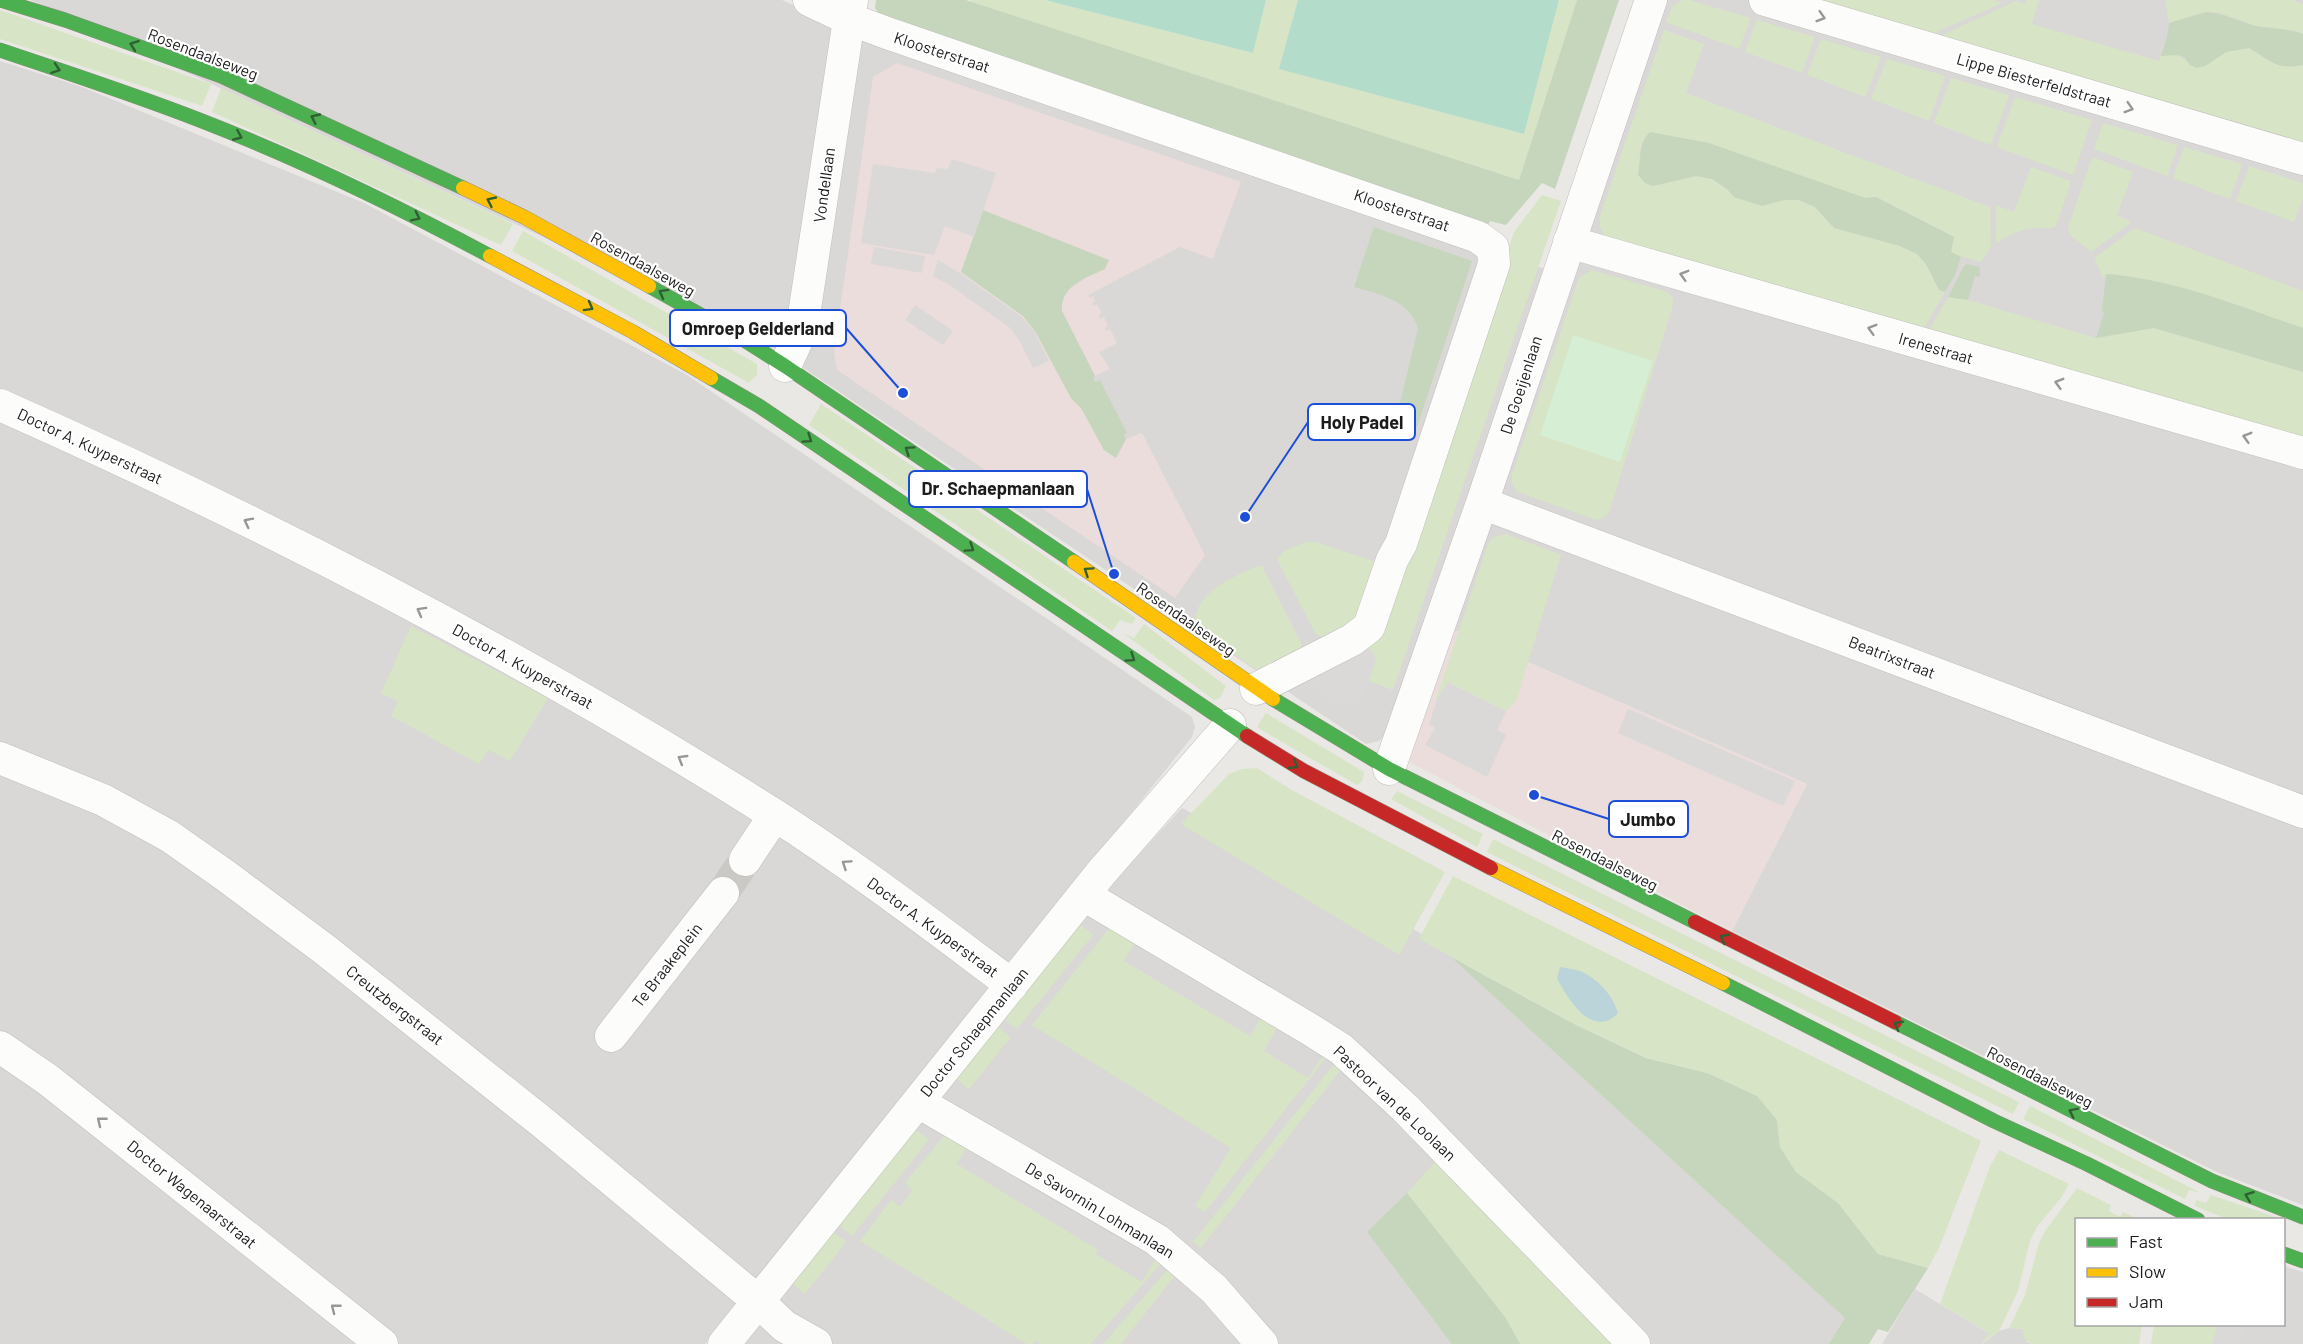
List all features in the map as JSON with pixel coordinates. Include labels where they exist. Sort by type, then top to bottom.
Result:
[{"type":"street","name":"Rosendaalseweg","points":[[0,0],[65,20],[221,76],[524,217],[733,333],[782,371],[1173,629],[1253,693],[1387,774],[2212,1181],[2303,1217]]},
{"type":"street","name":"Kloosterstraat","points":[[808,0],[850,9],[1478,237],[1493,248],[1494,264],[1401,544],[1392,560],[1369,627],[1352,640],[1253,693]]},
{"type":"street","name":"De Goeijenlaan","points":[[1387,774],[1482,503],[1651,0]]},
{"type":"street","name":"Lippe Biesterfeldstraat","points":[[1766,0],[2303,159]]},
{"type":"street","name":"Vondellaan","points":[[782,371],[800,334],[804,315],[850,9]]},
{"type":"street","points":[[0,50],[203,121],[377,198],[510,264],[763,401],[1233,720],[1304,771],[1375,804],[1994,1121],[2087,1164],[2194,1218]]},
{"type":"street","name":"Irenestraat","points":[[1569,242],[2303,453]]},
{"type":"street","name":"Doctor A. Kuyperstraat","points":[[0,405],[196,495],[411,605],[571,691],[775,815],[899,900],[1012,985]]},
{"type":"street","name":"Beatrixstraat","points":[[1482,503],[2303,812]]},
{"type":"street","name":"Doctor Schaepmanlaan","points":[[724,1344],[1084,895],[1233,720]]},
{"type":"street","name":"Creutzbergstraat","points":[[0,758],[103,800],[169,836],[232,880],[324,949],[542,1122],[758,1301],[784,1326],[816,1344]]},
{"type":"street","points":[[745,860],[775,815]]},
{"type":"street","name":"Te Braakeplein","points":[[611,1036],[723,893]]},
{"type":"street","name":"Pastoor van de Loolaan","points":[[1084,895],[1341,1049],[1405,1108],[1634,1344]]},
{"type":"street","name":"Doctor Wagenaarstraat","points":[[0,1047],[47,1079],[382,1344]]},
{"type":"street","name":"De Savornin Lohmanlaan","points":[[918,1102],[1157,1240],[1214,1289],[1262,1344]]},
{"type":"street","points":[[2285,1255],[2303,1261]]},
{"type":"shaded area","points":[[30,0],[782,0],[813,14],[1474,248],[1546,269],[1388,732],[1379,741],[1366,744],[751,333]]},
{"type":"shaded area","points":[[1665,0],[2303,0],[2303,1205],[2219,1173],[1732,931],[1807,784],[1450,628]]},
{"type":"shaded area","points":[[0,61],[82,87],[364,203],[687,375],[1192,717],[1195,727],[1192,737],[705,1344],[0,1344]]},
{"type":"shaded area","points":[[897,63],[1241,182],[1213,259],[1180,247],[1088,295],[1089,298],[1093,296],[1095,301],[1092,303],[1093,306],[1097,304],[1102,313],[1099,315],[1100,319],[1104,317],[1108,326],[1105,328],[1106,331],[1110,329],[1117,343],[1099,352],[1110,369],[1095,376],[1062,311],[1061,301],[1065,294],[1079,282],[984,210],[961,272],[1023,316],[1035,331],[1071,398],[1081,408],[1104,450],[1116,458],[1126,439],[1142,433],[1205,555],[1175,598],[837,370],[834,352],[873,77]]},
{"type":"shaded area","points":[[952,159],[996,173],[974,237],[945,226],[934,255],[861,243],[873,164],[935,173],[936,168],[948,169]]},
{"type":"shaded area","points":[[874,247],[925,256],[922,273],[871,264]]},
{"type":"shaded area","points":[[938,260],[1022,317],[1034,331],[1049,361],[1033,368],[1019,340],[1009,327],[933,276]]},
{"type":"shaded area","points":[[915,305],[953,331],[943,345],[905,320]]},
{"type":"shaded area","points":[[1450,628],[1807,784],[1732,931],[1409,762],[1408,754]]},
{"type":"shaded area","points":[[1369,648],[1376,657],[1363,698],[1354,709],[1342,711],[1299,682]]},
{"type":"shaded area","points":[[1447,682],[1506,711],[1497,730],[1506,735],[1487,777],[1425,745],[1435,728],[1429,724],[1437,700]]},
{"type":"shaded area","points":[[1628,709],[1795,781],[1783,806],[1618,733]]},
{"type":"shaded area","points":[[1182,808],[1443,945],[1864,1315],[1845,1344],[742,1344],[1116,879]]},
{"type":"shaded area","points":[[2285,1266],[2303,1272],[2303,1344],[2190,1344],[2198,1326],[2285,1326]]},
{"type":"shaded area","points":[[1915,1289],[1988,1333],[1982,1344],[1882,1344]]},
{"type":"shaded area","points":[[2218,1326],[2246,1326],[2240,1344],[2212,1344]]},
{"type":"shaded area","points":[[2009,1328],[2023,1329],[2027,1342],[2032,1344],[1982,1344],[1999,1331]]},
{"type":"green space","points":[[876,0],[966,0],[1519,180],[1577,0],[1619,0],[1555,189],[1542,183],[1506,225],[1490,221],[1487,227],[883,20],[875,8]]},
{"type":"green space","points":[[971,0],[1045,0],[1253,53],[1266,0],[1298,0],[1280,69],[1524,134],[1559,0],[1577,0],[1519,180],[971,2]]},
{"type":"green space","points":[[1045,0],[1266,0],[1253,53]]},
{"type":"green space","points":[[1298,0],[1559,0],[1524,134],[1279,69]]},
{"type":"green space","points":[[1682,0],[1751,18],[1739,49],[1666,22],[1672,7]]},
{"type":"green space","points":[[1792,0],[1992,0],[2003,3],[1938,31],[1934,42]]},
{"type":"green space","points":[[2027,0],[2039,0],[2032,24],[2159,61],[2161,56],[2174,55],[2184,59],[2190,65],[2205,66],[2226,52],[2249,48],[2280,65],[2303,65],[2303,151],[1938,43],[1942,35],[2016,1],[2025,4]]},
{"type":"green space","points":[[2165,0],[2292,0],[2303,4],[2303,34],[2256,26],[2217,12],[2206,12],[2169,23]]},
{"type":"green space","points":[[0,10],[211,84],[202,106],[0,39]]},
{"type":"green space","points":[[2206,12],[2256,26],[2303,34],[2303,65],[2280,65],[2249,48],[2226,52],[2205,66],[2197,68],[2190,65],[2184,57],[2161,56],[2169,23]]},
{"type":"green space","points":[[1757,20],[1815,37],[1802,73],[1745,52]]},
{"type":"green space","points":[[1664,30],[1704,44],[1686,93],[1990,207],[1991,247],[1981,262],[1953,254],[1951,252],[1954,237],[1876,197],[1865,198],[1809,179],[1645,137],[1639,151],[1642,162],[1639,169],[1645,183],[1653,186],[1696,176],[1712,179],[1734,197],[1762,206],[1784,200],[1799,200],[1815,207],[1834,228],[1900,246],[1917,254],[1926,264],[1939,290],[1945,292],[1923,330],[1605,237],[1600,226],[1600,216]]},
{"type":"green space","points":[[1821,39],[1881,57],[1865,97],[1807,75]]},
{"type":"green space","points":[[1887,59],[1945,76],[1929,121],[1871,99]]},
{"type":"green space","points":[[1951,78],[2009,95],[1991,145],[1934,123]]},
{"type":"green space","points":[[221,88],[513,224],[501,245],[212,112]]},
{"type":"green space","points":[[2015,97],[2092,120],[2073,175],[1997,147]]},
{"type":"green space","points":[[2103,123],[2178,145],[2167,176],[2094,149]]},
{"type":"green space","points":[[1650,132],[1709,143],[1865,198],[1876,197],[1954,237],[1951,252],[1961,257],[1955,275],[1945,292],[1939,290],[1926,264],[1917,254],[1900,246],[1834,228],[1815,207],[1799,200],[1784,200],[1762,206],[1734,197],[1712,179],[1696,176],[1653,186],[1645,183],[1638,175],[1643,142]]},
{"type":"green space","points":[[2184,147],[2242,164],[2230,199],[2173,178]]},
{"type":"green space","points":[[2092,157],[2133,172],[2117,215],[2130,221],[2129,224],[2091,252],[2070,235],[2068,228]]},
{"type":"green space","points":[[2249,166],[2303,183],[2303,198],[2294,222],[2236,201]]},
{"type":"green space","points":[[2031,167],[2071,181],[2056,226],[2021,231],[2005,237],[1996,244],[1996,205],[2014,212]]},
{"type":"green space","points":[[1542,195],[1561,201],[1393,690],[1369,681],[1376,658],[1369,648],[1384,624],[1514,232]]},
{"type":"green space","points":[[983,210],[1109,260],[1105,269],[1070,289],[1062,302],[1062,311],[1095,376],[1093,378],[1095,382],[1100,380],[1127,433],[1124,435],[1126,439],[1116,458],[1104,450],[1081,408],[1071,398],[1035,331],[1023,316],[961,272]]},
{"type":"green space","points":[[1374,227],[1472,261],[1417,427],[1396,420],[1418,328],[1408,310],[1400,304],[1354,287]]},
{"type":"green space","points":[[2135,228],[2303,291],[2303,328],[2181,287],[2106,274],[2104,279],[2094,258]]},
{"type":"green space","points":[[523,231],[757,364],[757,375],[749,383],[512,251]]},
{"type":"green space","points":[[1967,264],[1979,267],[1980,277],[1975,276],[1968,300],[1948,297],[1964,266]]},
{"type":"green space","points":[[1592,270],[1668,292],[1673,299],[1609,513],[1596,520],[1518,492],[1512,484],[1512,475],[1579,278]]},
{"type":"green space","points":[[2106,274],[2181,287],[2303,328],[2303,372],[2154,328],[2096,338],[2104,313],[2102,311]]},
{"type":"green space","points":[[1948,297],[1968,300],[2096,338],[2154,328],[2303,372],[2303,440],[1928,332]]},
{"type":"green space","points":[[1573,335],[1653,361],[1620,462],[1540,435]]},
{"type":"green space","points":[[821,404],[1136,618],[1132,624],[1120,620],[1112,631],[809,425]]},
{"type":"green space","points":[[1506,534],[1561,555],[1516,702],[1506,711],[1448,682],[1437,701],[1488,544],[1493,537]]},
{"type":"green space","points":[[1306,542],[1316,542],[1377,564],[1356,624],[1324,638],[1315,633],[1277,559],[1284,551]]},
{"type":"green space","points":[[1257,566],[1262,566],[1301,643],[1301,649],[1259,671],[1194,627],[1195,615],[1200,605],[1215,588]]},
{"type":"green space","points":[[1144,624],[1226,686],[1220,698],[1214,700],[1123,633],[1134,638]]},
{"type":"green space","points":[[411,626],[548,698],[510,761],[489,750],[479,764],[391,716],[398,701],[381,693]]},
{"type":"green space","points":[[1266,713],[1364,772],[1362,782],[1357,785],[1258,728]]},
{"type":"green space","points":[[1257,768],[1292,790],[1445,872],[1399,955],[1181,824],[1229,774],[1242,769]]},
{"type":"green space","points":[[1397,791],[1483,834],[1477,847],[1391,799]]},
{"type":"green space","points":[[1493,839],[2019,1102],[2013,1114],[1487,852]]},
{"type":"green space","points":[[1453,876],[1981,1141],[1939,1248],[1928,1268],[1878,1254],[1838,1203],[1796,1172],[1780,1147],[1777,1120],[1707,1073],[1647,1058],[1576,1025],[1419,939]]},
{"type":"green space","points":[[1081,925],[1093,935],[1017,1029],[1003,1018]]},
{"type":"green space","points":[[1111,926],[1136,941],[1124,961],[1250,1036],[1262,1016],[1278,1026],[1264,1051],[1308,1078],[1324,1054],[1327,1056],[1205,1212],[1195,1206],[1231,1148],[1032,1025]]},
{"type":"green space","points":[[1451,957],[1576,1025],[1646,1058],[1707,1073],[1757,1096],[1777,1120],[1780,1147],[1796,1172],[1838,1203],[1878,1254],[1928,1268],[1888,1332],[1878,1329],[1869,1344],[1829,1344],[1845,1318]]},
{"type":"green space","points":[[997,1026],[1011,1037],[969,1089],[955,1078]]},
{"type":"green space","points":[[1336,1062],[1343,1067],[1201,1248],[1193,1242]]},
{"type":"green space","points":[[2030,1106],[2201,1193],[2189,1190],[2185,1199],[2023,1119]]},
{"type":"green space","points":[[916,1130],[929,1140],[852,1236],[838,1224]]},
{"type":"green space","points":[[948,1131],[969,1144],[957,1164],[1098,1250],[1096,1254],[1142,1282],[1157,1257],[1163,1261],[1091,1344],[1043,1344],[1035,1341],[1027,1344],[860,1241],[891,1200],[900,1207],[913,1190],[905,1183]]},
{"type":"green space","points":[[1999,1150],[2069,1184],[2061,1198],[2037,1227],[2030,1241],[2018,1291],[1999,1331],[1983,1342],[1987,1332],[1940,1304],[1990,1166]]},
{"type":"green space","points":[[1437,1160],[1617,1344],[1520,1344],[1505,1317],[1407,1193]]},
{"type":"green space","points":[[2077,1188],[2111,1205],[2109,1211],[2120,1217],[2123,1212],[2137,1218],[2075,1218],[2075,1326],[2142,1326],[2139,1344],[2032,1344],[2024,1339],[2023,1329],[2009,1328],[2025,1295],[2039,1243],[2045,1231]]},
{"type":"green space","points":[[1407,1193],[1505,1317],[1520,1344],[1452,1344],[1367,1232]]},
{"type":"green space","points":[[2211,1195],[2279,1218],[2225,1218],[2195,1206],[2196,1200],[2206,1203]]},
{"type":"green space","points":[[833,1231],[846,1242],[805,1294],[791,1283]]},
{"type":"green space","points":[[1170,1267],[1178,1272],[1121,1344],[1103,1344]]},
{"type":"green space","points":[[2154,1326],[2218,1326],[2212,1344],[2151,1344]]},
{"type":"water","points":[[1560,967],[1580,971],[1592,978],[1604,988],[1618,1013],[1609,1020],[1600,1022],[1582,1014],[1567,996],[1557,978]]},
{"type":"tunnel","points":[[723,893],[745,860]]},
{"type":"traffic: fast","points":[[0,0],[65,20],[221,76],[463,188]]},
{"type":"traffic: fast","points":[[0,50],[152,102],[275,151],[420,219],[490,256]]},
{"type":"traffic: fast","points":[[649,286],[733,333],[785,366],[1074,562]]},
{"type":"traffic: fast","points":[[711,378],[759,406],[1247,736]]},
{"type":"traffic: fast","points":[[1273,699],[1389,769],[1695,922]]},
{"type":"traffic: fast","points":[[1723,983],[1994,1121],[2087,1164],[2194,1218]]},
{"type":"traffic: fast","points":[[1895,1022],[2212,1181],[2303,1217]]},
{"type":"traffic: fast","points":[[2285,1254],[2303,1261]]},
{"type":"traffic: slow","points":[[463,188],[524,217],[649,286]]},
{"type":"traffic: slow","points":[[490,256],[633,332],[711,378]]},
{"type":"traffic: slow","points":[[1074,562],[1273,699]]},
{"type":"traffic: slow","points":[[1491,868],[1723,983]]},
{"type":"traffic: jam","points":[[1247,736],[1304,771],[1491,868]]},
{"type":"traffic: jam","points":[[1695,922],[1895,1022]]},
{"type":"place","name":"Omroep Gelderland","points":[[903,393]]},
{"type":"place","name":"Holy Padel","points":[[1245,517]]},
{"type":"place","name":"Dr. Schaepmanlaan","points":[[1114,574]]},
{"type":"place","name":"Jumbo","points":[[1534,795]]}]
